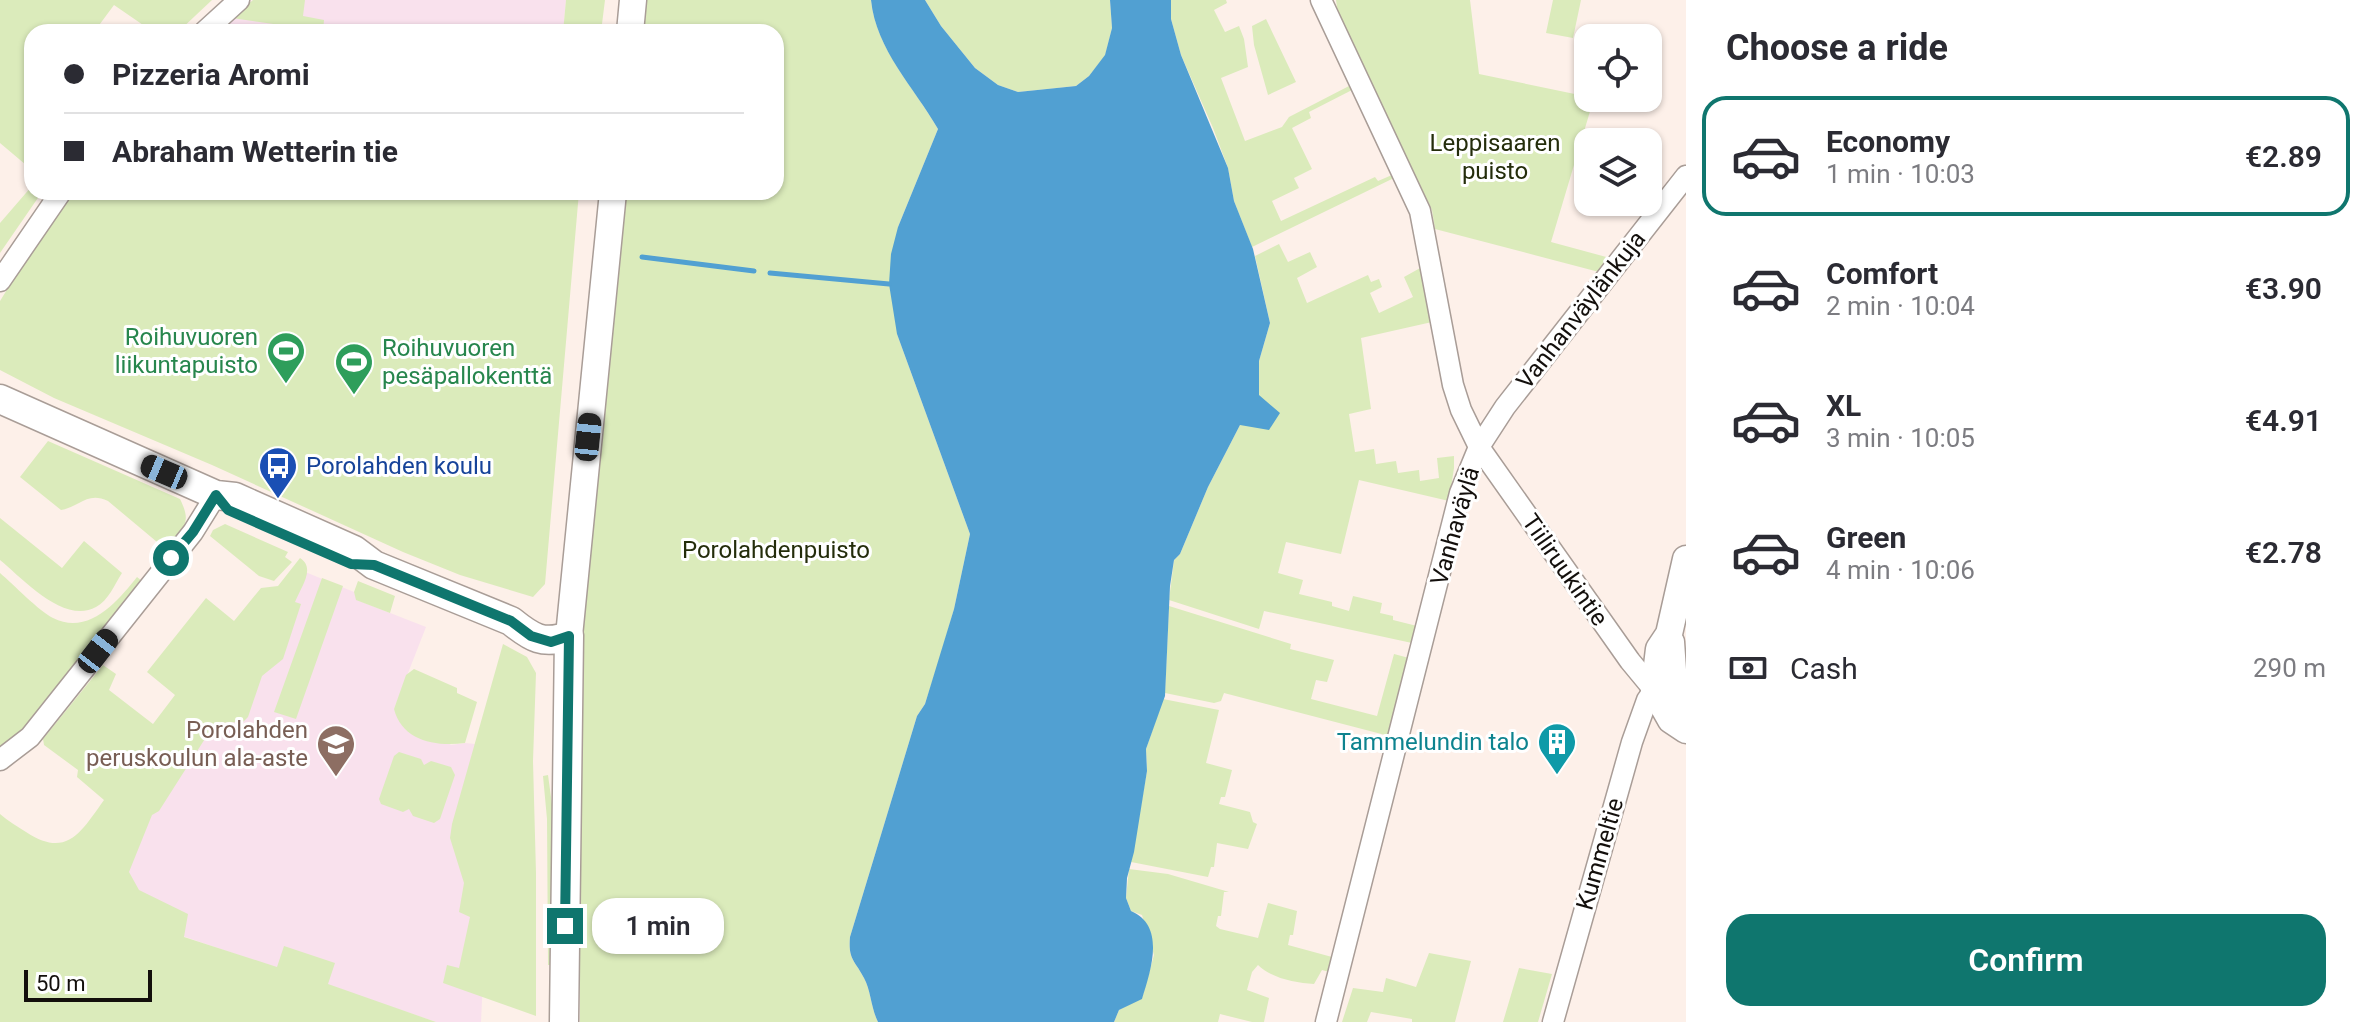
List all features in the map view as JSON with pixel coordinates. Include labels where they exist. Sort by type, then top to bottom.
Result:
[{"type":"main road","points":[[0,399],[216,495],[228,510],[351,564],[374,565],[511,621],[532,618],[553,624],[569,636],[564,1022]]},
{"type":"street","points":[[213,24],[239,0]]},
{"type":"street","points":[[631,24],[633,0]]},
{"type":"street","name":"Vanhaväylä","points":[[1321,0],[1420,211],[1453,385],[1479,447],[1460,493],[1326,1022]]},
{"type":"street","name":"Vanhanväylänkuja","points":[[1479,447],[1505,407],[1686,176]]},
{"type":"street","points":[[0,281],[56,200]]},
{"type":"street","points":[[569,636],[612,200]]},
{"type":"street","name":"Tiiliruukintie","points":[[1479,447],[1630,661],[1664,687]]},
{"type":"street","points":[[0,760],[30,737],[193,532],[216,495]]},
{"type":"street","points":[[1686,559],[1669,634],[1674,653],[1672,668],[1664,687],[1671,720],[1686,730]]},
{"type":"street","points":[[1664,687],[1686,713]]},
{"type":"street","name":"Kummeltie","points":[[1553,1022],[1632,742],[1647,700],[1664,687]]},
{"type":"shaded area","points":[[253,0],[566,0],[564,24],[224,24]]},
{"type":"shaded area","name":"Porolahden peruskoulun ala-aste","points":[[298,569],[354,592],[357,600],[426,627],[394,709],[451,745],[494,746],[481,1022],[436,1022],[159,928],[107,839]]},
{"type":"green space","points":[[0,0],[212,0],[186,24],[142,24],[114,5],[100,24],[24,24],[24,163],[0,143]]},
{"type":"green space","points":[[253,0],[305,0],[303,16],[324,20],[324,24],[274,24],[232,18]]},
{"type":"green space","points":[[566,0],[605,0],[602,24],[564,24]]},
{"type":"green space","name":"Porolahdenpuisto","points":[[645,0],[871,0],[874,18],[888,51],[938,129],[898,227],[897,334],[970,534],[940,657],[925,704],[917,716],[850,937],[851,955],[866,983],[878,1022],[580,1022],[580,667],[592,511],[623,200],[784,200],[784,24],[643,24]]},
{"type":"green space","points":[[925,0],[1110,0],[1112,28],[1105,56],[1076,86],[1018,92],[998,85],[975,68],[941,26]]},
{"type":"green space","points":[[1171,0],[1226,0],[1227,3],[1214,10],[1225,32],[1239,26],[1248,67],[1221,78],[1245,141],[1282,127],[1289,117],[1349,86],[1352,90],[1309,112],[1311,118],[1292,128],[1312,169],[1294,178],[1299,188],[1272,201],[1281,221],[1375,177],[1378,181],[1392,175],[1394,178],[1252,247],[1234,201],[1228,168],[1181,55],[1171,19]]},
{"type":"green space","name":"Leppisaaren puisto","points":[[1336,0],[1470,0],[1479,74],[1574,94],[1574,112],[1590,112],[1585,128],[1574,128],[1574,165],[1551,242],[1610,258],[1599,272],[1435,229],[1432,210],[1338,14]]},
{"type":"green space","points":[[1553,0],[1581,0],[1573,38],[1546,33]]},
{"type":"green space","points":[[1266,19],[1296,82],[1268,95],[1252,26]]},
{"type":"green space","points":[[24,195],[24,200],[36,200],[0,253],[0,223]]},
{"type":"green space","name":"Roihuvuoren liikuntapuisto","points":[[66,200],[578,200],[545,584],[533,597],[460,575],[54,398],[0,370],[0,301]]},
{"type":"green space","points":[[1279,244],[1288,262],[1310,252],[1317,267],[1297,278],[1307,303],[1368,275],[1371,282],[1379,279],[1382,287],[1370,293],[1379,313],[1413,297],[1404,277],[1422,267],[1432,322],[1361,338],[1371,409],[1349,414],[1355,452],[1374,449],[1376,464],[1396,461],[1398,473],[1419,470],[1420,481],[1439,478],[1437,458],[1454,456],[1449,501],[1359,480],[1341,554],[1286,542],[1278,573],[1303,580],[1299,594],[1332,602],[1332,606],[1349,611],[1353,596],[1382,603],[1380,613],[1417,626],[1412,643],[1264,611],[1259,629],[1169,600],[1174,560],[1180,554],[1208,487],[1240,425],[1259,396],[1259,361],[1270,323],[1255,256]]},
{"type":"green space","points":[[48,441],[180,499],[186,519],[182,529],[169,546],[163,547],[101,498],[89,499],[61,510],[20,477]]},
{"type":"green space","points":[[0,518],[62,568],[84,541],[122,573],[108,597],[96,607],[84,611],[57,605],[0,560]]},
{"type":"green space","points":[[225,524],[288,552],[285,557],[292,562],[274,581],[259,576],[210,536],[213,530]]},
{"type":"green space","points":[[300,558],[305,562],[307,572],[295,602],[301,604],[283,659],[262,676],[248,717],[243,722],[215,723],[159,811],[152,815],[129,872],[139,890],[188,914],[184,937],[277,967],[284,946],[335,963],[328,984],[436,1022],[0,1022],[0,814],[40,840],[63,842],[80,831],[104,800],[77,777],[78,770],[44,745],[43,739],[103,665],[116,674],[109,690],[153,724],[175,695],[147,672],[206,598],[234,621],[261,588],[278,586]]},
{"type":"green space","points":[[0,573],[53,618],[79,623],[112,605],[137,577],[142,581],[25,731],[0,751]]},
{"type":"green space","points":[[322,578],[343,586],[296,719],[274,712]]},
{"type":"green space","points":[[358,581],[395,596],[390,613],[356,600],[354,592]]},
{"type":"green space","points":[[1169,606],[1291,644],[1290,649],[1334,660],[1327,682],[1316,680],[1311,699],[1377,716],[1394,654],[1409,658],[1389,736],[1224,693],[1221,701],[1214,703],[1165,693]]},
{"type":"green space","points":[[503,644],[527,657],[536,673],[533,761],[536,1016],[443,983],[447,965],[459,968],[470,917],[459,912],[464,883],[450,838],[452,824]]},
{"type":"green space","points":[[414,669],[457,688],[457,693],[477,702],[465,743],[443,744],[422,740],[412,735],[398,720],[394,709],[406,675]]},
{"type":"green space","points":[[1163,699],[1219,710],[1206,763],[1232,770],[1225,797],[1221,797],[1219,804],[1250,812],[1253,822],[1257,824],[1248,849],[1217,843],[1214,867],[1211,867],[1208,877],[1131,862],[1147,771],[1146,749]]},
{"type":"green space","points":[[399,752],[421,759],[424,765],[431,761],[451,767],[455,775],[440,819],[434,823],[413,816],[409,809],[403,812],[381,804],[379,799],[394,756]]},
{"type":"green space","points":[[548,775],[554,819],[553,965],[548,965],[547,819],[543,776]]},
{"type":"green space","points":[[1129,869],[1168,874],[1229,892],[1224,892],[1221,916],[1218,916],[1216,926],[1220,929],[1258,938],[1268,903],[1297,911],[1288,945],[1332,957],[1329,972],[1322,970],[1314,984],[1276,976],[1258,965],[1252,972],[1247,990],[1269,998],[1264,1022],[1220,1014],[1218,1022],[1114,1022],[1119,1010],[1142,998],[1154,955],[1142,915],[1131,911],[1126,898]]},
{"type":"green space","points":[[1429,953],[1471,961],[1455,1022],[1412,1022],[1412,1019],[1371,1012],[1367,1022],[1342,1022],[1353,988],[1383,992],[1386,978],[1416,987]]},
{"type":"green space","points":[[1519,968],[1552,974],[1538,1022],[1503,1022]]},
{"type":"water","points":[[871,0],[925,0],[941,26],[975,68],[998,85],[1018,92],[1076,86],[1089,76],[1105,55],[1112,28],[1110,0],[1171,0],[1171,19],[1181,55],[1228,168],[1234,201],[1253,249],[1270,323],[1259,361],[1259,395],[1280,413],[1269,430],[1240,425],[1208,487],[1180,554],[1174,560],[1165,696],[1146,749],[1147,771],[1127,878],[1126,898],[1131,911],[1149,927],[1152,962],[1142,999],[1119,1010],[1114,1022],[878,1022],[866,983],[851,955],[850,937],[917,716],[925,704],[954,609],[970,534],[897,334],[889,284],[891,254],[898,227],[938,129],[888,52],[874,18]]},
{"type":"waterway","points":[[642,257],[754,271]]},
{"type":"waterway","points":[[770,273],[889,284]]},
{"type":"place","name":"Roihuvuoren liikuntapuisto","points":[[286,385]]},
{"type":"place","name":"Roihuvuoren pesäpallokenttä","points":[[354,396]]},
{"type":"place","name":"Porolahden koulu","points":[[278,500]]},
{"type":"place","name":"Tammelundin talo","points":[[1557,776]]},
{"type":"place","name":"Porolahden peruskoulun ala-aste","points":[[336,778]]},
{"type":"route","points":[[171,558],[193,532],[216,495],[228,510],[351,564],[374,565],[511,621],[528,635],[551,642],[569,636],[565,926]]}]
